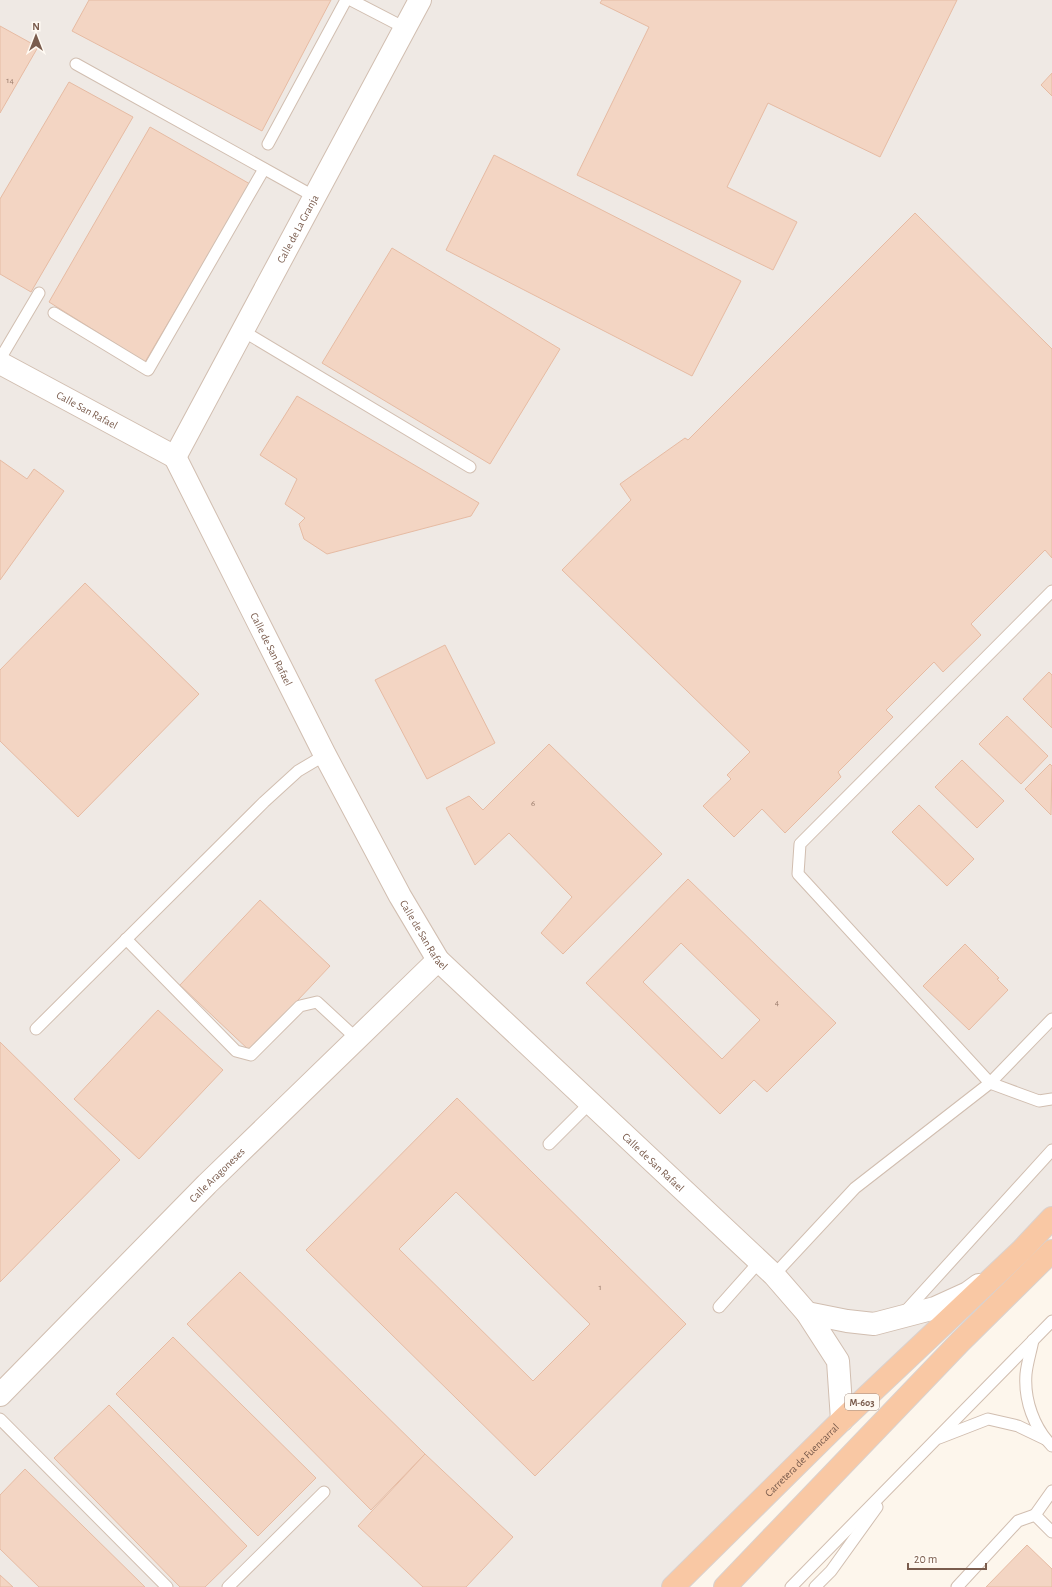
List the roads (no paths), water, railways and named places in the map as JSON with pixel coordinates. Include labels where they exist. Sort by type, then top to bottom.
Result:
[{"type":"highway","name":"Carretera de Fuencarral","points":[[673,1587],[842,1420],[1003,1268],[1052,1218]]},
{"type":"highway","name":"M-603","points":[[725,1587],[960,1342],[1052,1251]]},
{"type":"street","name":"Calle de La Granja","points":[[175,457],[420,0]]},
{"type":"street","name":"Calle San Rafael","points":[[0,363],[175,457]]},
{"type":"street","name":"Calle de San Rafael","points":[[175,457],[326,755],[400,896],[438,960],[767,1269],[807,1312],[838,1361],[842,1420]]},
{"type":"street","name":"Calle Aragoneses","points":[[0,1395],[207,1184],[438,960]]},
{"type":"street","points":[[807,1312],[847,1321],[874,1324],[935,1308],[968,1293],[1003,1268]]},
{"type":"lane","points":[[268,144],[346,0]]},
{"type":"lane","points":[[351,0],[405,28]]},
{"type":"lane","points":[[76,64],[315,197]]},
{"type":"lane","points":[[54,313],[148,370],[264,169]]},
{"type":"lane","points":[[0,359],[39,293]]},
{"type":"lane","points":[[243,331],[470,467]]},
{"type":"lane","points":[[1052,591],[800,844],[798,874],[990,1082],[1039,1101],[1052,1099]]},
{"type":"lane","points":[[36,1029],[298,771],[326,755]]},
{"type":"lane","points":[[126,939],[236,1051],[251,1054],[300,1006],[317,1002],[357,1039]]},
{"type":"lane","points":[[719,1307],[767,1269],[855,1188],[990,1082],[1052,1019]]},
{"type":"lane","points":[[549,1144],[590,1103]]},
{"type":"lane","points":[[899,1318],[1052,1150]]},
{"type":"lane","points":[[791,1587],[1052,1321]]},
{"type":"lane","points":[[1033,1340],[1026,1374],[1029,1409],[1049,1443]]},
{"type":"lane","points":[[934,1440],[988,1419],[1018,1426],[1049,1443]]},
{"type":"lane","points":[[0,1420],[167,1587]]},
{"type":"lane","points":[[815,1587],[831,1571],[900,1475]]},
{"type":"lane","points":[[957,1586],[1018,1521],[1035,1515],[1052,1491]]},
{"type":"lane","points":[[228,1587],[324,1492]]},
{"type":"lane","points":[[1035,1515],[1052,1532]]}]
